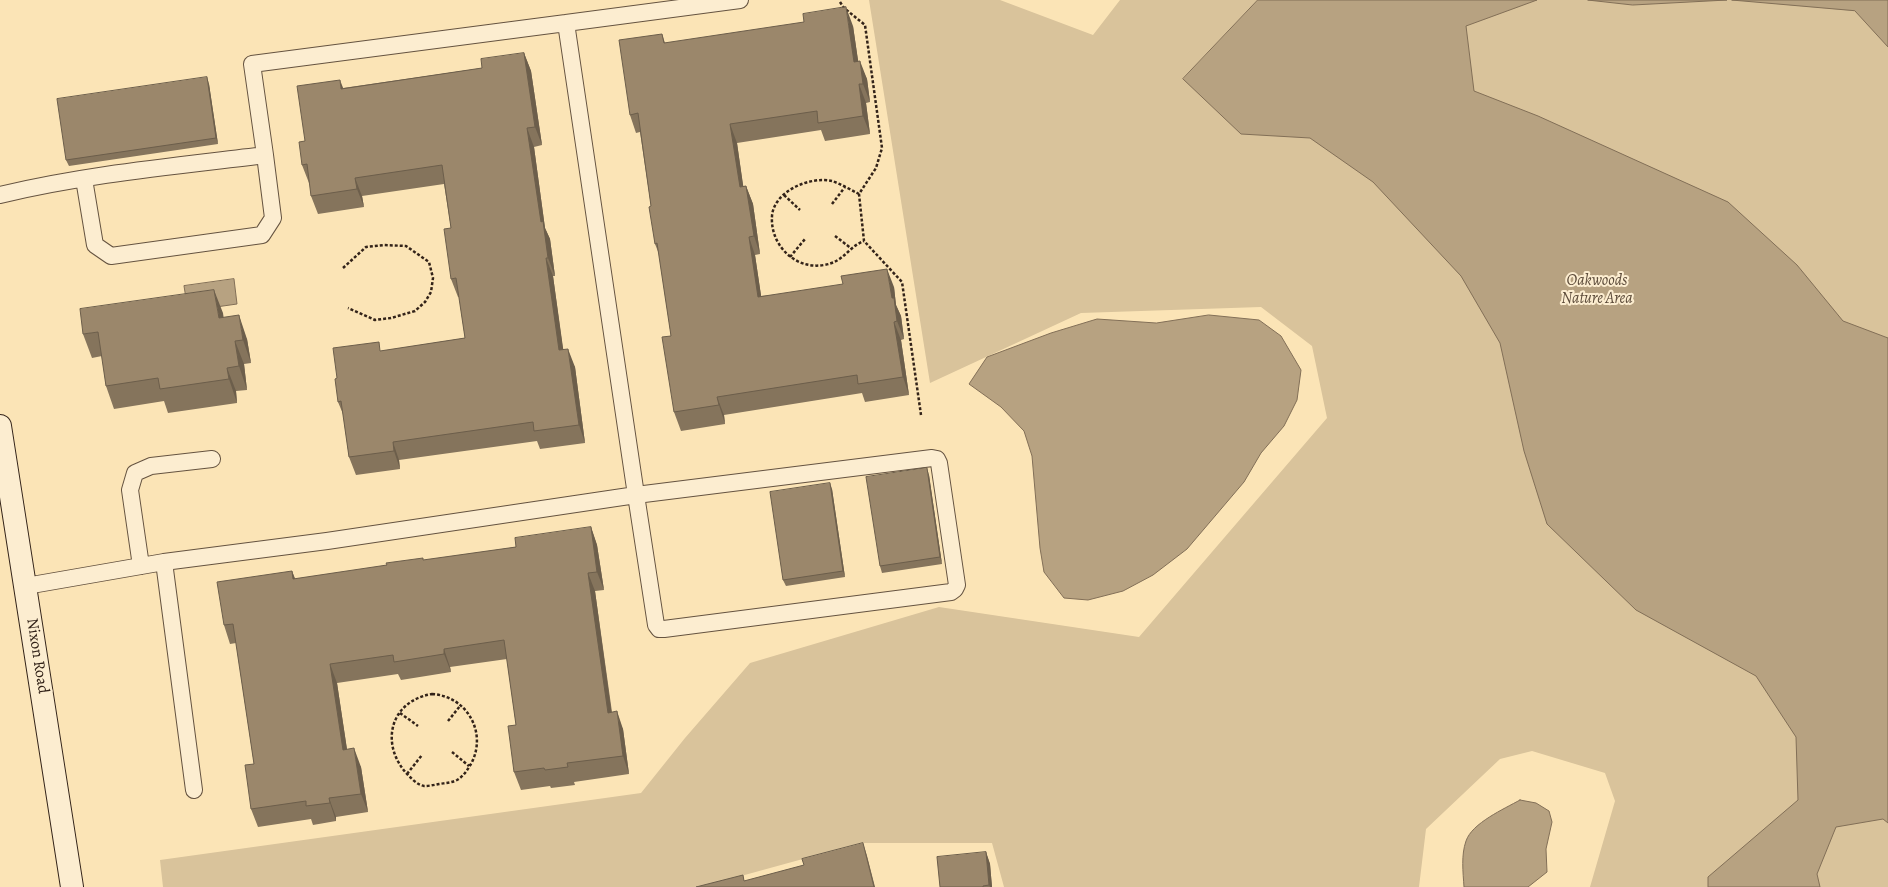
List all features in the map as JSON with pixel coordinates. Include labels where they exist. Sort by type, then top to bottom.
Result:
[{"type":"main road","name":"Nixon Road","points":[[0,426],[72,887]]},
{"type":"lane","points":[[84,178],[95,245],[111,256],[262,235],[273,218],[252,64],[740,0]]},
{"type":"lane","points":[[26,586],[164,562],[334,540],[636,495],[932,458],[937,459],[939,463],[956,584],[955,589],[951,592],[659,629],[656,625],[636,495],[566,23]]},
{"type":"lane","points":[[0,195],[42,185],[84,178],[265,155]]},
{"type":"lane","points":[[141,566],[130,490],[135,473],[151,466],[212,459]]},
{"type":"lane","points":[[164,562],[194,790]]},
{"type":"path","points":[[840,2],[844,8],[865,25],[882,148],[876,168],[859,194],[864,241],[902,282],[921,415]]},
{"type":"path","points":[[859,194],[832,181],[809,181],[796,185],[784,195],[775,206],[772,215],[774,236],[790,257],[804,264],[820,266],[836,262],[857,244],[864,241]]},
{"type":"path","points":[[832,204],[845,187]]},
{"type":"path","points":[[784,195],[800,210]]},
{"type":"path","points":[[835,236],[852,249]]},
{"type":"path","points":[[790,257],[805,239]]},
{"type":"path","points":[[343,268],[366,247],[384,245],[406,246],[429,262],[433,278],[430,292],[425,302],[415,311],[391,318],[375,320],[348,308]]},
{"type":"path","points":[[432,694],[450,697],[472,717],[476,733],[477,750],[461,778],[455,781],[423,786],[407,774],[395,757],[392,737],[393,727],[400,713],[411,700],[432,694]]},
{"type":"path","points":[[448,721],[460,706]]},
{"type":"path","points":[[400,713],[418,726]]},
{"type":"path","points":[[452,752],[469,766]]},
{"type":"path","points":[[407,774],[422,755]]},
{"type":"green space","name":"Oakwoods Nature Area","points":[[869,0],[1000,0],[1093,35],[1120,0],[1888,0],[1888,887],[1590,887],[1615,801],[1605,773],[1532,751],[1500,759],[1426,829],[1419,887],[1004,887],[992,843],[861,843],[701,887],[163,887],[160,860],[641,793],[685,738],[750,663],[939,607],[1139,637],[1327,418],[1312,346],[1261,307],[1081,313],[930,383]]},
{"type":"shaded area","points":[[1258,0],[1537,0],[1466,26],[1474,91],[1538,116],[1728,202],[1797,265],[1843,321],[1888,338],[1888,823],[1883,819],[1836,827],[1817,874],[1820,887],[1708,887],[1708,877],[1798,800],[1796,737],[1756,676],[1636,610],[1547,524],[1524,451],[1500,343],[1461,276],[1373,182],[1310,138],[1241,134],[1183,79]]},
{"type":"shaded area","points":[[1588,0],[1727,0],[1633,5]]},
{"type":"shaded area","points":[[1732,0],[1888,0],[1888,47],[1855,11]]},
{"type":"shaded area","points":[[234,279],[237,304],[188,311],[184,286]]},
{"type":"shaded area","points":[[1209,315],[1259,320],[1281,336],[1301,370],[1297,400],[1284,426],[1261,453],[1244,482],[1187,549],[1153,575],[1123,591],[1088,600],[1064,598],[1044,572],[1040,548],[1032,456],[1024,431],[1001,407],[969,384],[987,357],[1051,333],[1097,319],[1156,323]]},
{"type":"shaded area","points":[[1520,800],[1536,803],[1549,811],[1552,822],[1546,849],[1547,872],[1528,887],[1464,887],[1463,852],[1469,834],[1489,817]]},
{"type":"building","points":[[846,7],[854,62],[860,61],[863,84],[859,84],[863,116],[818,123],[817,111],[730,124],[740,187],[746,186],[754,236],[749,237],[758,297],[843,284],[841,276],[887,269],[892,298],[894,298],[897,321],[894,322],[903,377],[858,384],[857,375],[717,397],[719,405],[674,412],[662,337],[671,336],[657,243],[655,244],[649,207],[651,206],[638,113],[630,115],[619,40],[662,34],[664,43],[804,22],[803,14]]},
{"type":"building","points":[[524,53],[535,127],[527,128],[541,222],[543,221],[548,258],[546,258],[559,350],[568,349],[579,425],[534,431],[533,422],[393,442],[394,451],[349,457],[341,401],[338,402],[335,379],[337,378],[333,348],[379,342],[380,351],[465,338],[456,278],[451,279],[444,229],[451,228],[442,165],[355,178],[357,189],[311,196],[307,164],[302,165],[299,142],[305,141],[297,86],[340,80],[341,89],[482,68],[481,59]]},
{"type":"building","points":[[207,77],[216,138],[66,160],[57,99]]},
{"type":"building","points":[[214,290],[219,318],[239,315],[243,340],[235,341],[239,366],[227,368],[229,379],[160,389],[158,378],[106,386],[98,332],[83,334],[80,309]]},
{"type":"building","points":[[927,468],[940,557],[880,566],[866,477]]},
{"type":"building","points":[[830,483],[843,571],[783,580],[770,492]]},
{"type":"building","points":[[591,527],[597,572],[588,573],[608,713],[617,711],[623,756],[567,763],[568,767],[545,770],[544,768],[514,772],[508,726],[516,725],[504,640],[444,649],[444,654],[394,662],[393,655],[330,664],[343,750],[354,748],[361,794],[329,798],[330,803],[306,806],[306,801],[251,809],[245,765],[254,764],[233,624],[224,625],[217,582],[292,571],[293,579],[387,565],[386,563],[423,558],[423,560],[516,547],[515,538]]},
{"type":"building","points":[[863,843],[874,887],[696,887],[743,875],[744,881],[804,865],[802,859]]},
{"type":"building","points":[[986,852],[989,885],[983,887],[940,887],[937,857]]}]
